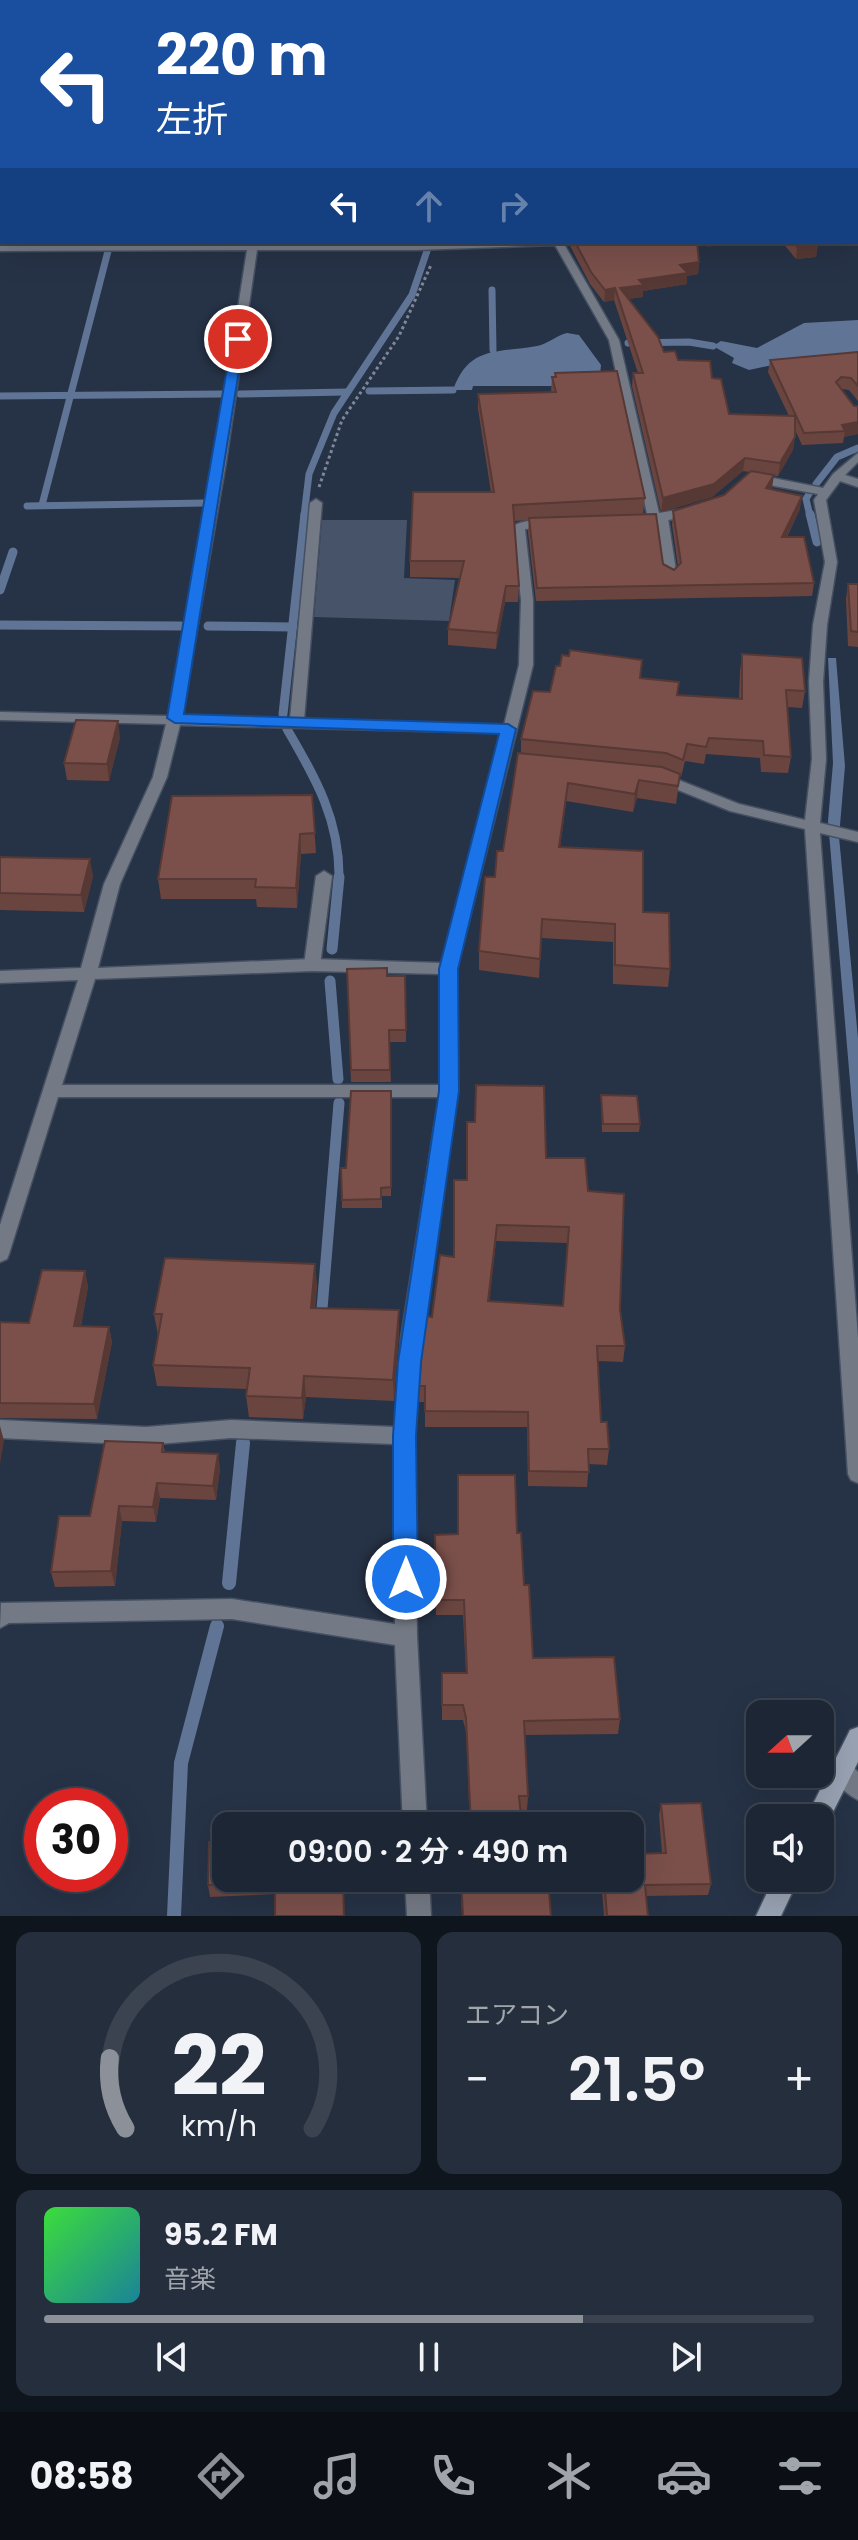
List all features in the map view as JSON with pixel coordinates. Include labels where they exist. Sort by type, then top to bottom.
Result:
[{"type":"main road","points":[[829,1804],[850,1779],[858,1738]]},
{"type":"main road","points":[[768,1916],[780,1892]]},
{"type":"street","points":[[0,1254],[88,974],[112,884],[160,777],[175,718],[253,244]]},
{"type":"street","points":[[0,248],[498,244]]},
{"type":"street","points":[[561,244],[614,340],[671,577]]},
{"type":"street","points":[[858,456],[837,476],[820,500],[831,562],[820,625],[816,682],[819,826],[858,1474]]},
{"type":"street","points":[[837,476],[858,483]]},
{"type":"street","points":[[736,485],[745,477],[825,492]]},
{"type":"street","points":[[297,722],[316,503]]},
{"type":"street","points":[[624,521],[658,518],[707,506]]},
{"type":"street","points":[[414,1812],[406,1636],[404,1436],[411,1338],[449,1091],[449,969],[509,763],[508,729],[526,665],[527,600],[519,526],[564,524]]},
{"type":"street","points":[[0,716],[175,718],[508,729]]},
{"type":"street","points":[[649,776],[664,778],[735,808],[850,834]]},
{"type":"street","points":[[312,965],[324,876]]},
{"type":"street","points":[[0,977],[312,965],[449,969]]},
{"type":"street","points":[[52,1091],[449,1091]]},
{"type":"street","points":[[0,1429],[146,1436],[231,1429],[404,1436]]},
{"type":"street","points":[[0,1618],[1,1613],[232,1609],[406,1636]]},
{"type":"street","points":[[418,1892],[419,1916]]},
{"type":"path","points":[[316,503],[322,475],[342,420],[399,336],[437,246]]},
{"type":"shaded area","points":[[858,320],[858,359],[782,363],[749,370],[732,363],[734,358],[713,346],[721,341],[757,348],[804,323]]},
{"type":"shaded area","points":[[567,333],[579,335],[601,365],[600,375],[585,386],[473,386],[472,390],[453,390],[467,365],[476,358],[498,351],[541,345]]},
{"type":"shaded area","points":[[322,520],[407,520],[404,578],[455,580],[449,621],[314,617]]},
{"type":"shaded area","points":[[828,658],[836,658],[845,766],[839,837],[858,1038],[858,1176],[828,821],[833,763]]},
{"type":"building","points":[[576,244],[697,244],[699,262],[680,265],[688,273],[639,280],[644,285],[620,288],[658,337],[664,352],[675,351],[678,360],[710,361],[712,378],[721,379],[729,414],[795,416],[795,437],[780,463],[745,458],[714,484],[663,498],[633,373],[643,373],[615,288],[605,290]]},
{"type":"building","points":[[795,244],[818,244],[818,245],[797,247]]},
{"type":"building","points":[[858,352],[858,386],[851,378],[841,377],[836,382],[854,406],[858,406],[858,422],[842,425],[845,431],[804,433],[770,360]]},
{"type":"building","points":[[617,371],[645,498],[513,505],[519,586],[506,586],[497,633],[448,629],[464,561],[410,561],[413,492],[494,492],[478,394],[556,392],[552,377],[556,377],[555,373]]},
{"type":"building","points":[[751,471],[774,475],[766,488],[802,496],[782,537],[804,537],[814,583],[537,588],[529,518],[656,514],[663,564],[674,570],[681,563],[673,511],[724,495]]},
{"type":"building","points":[[848,584],[858,584],[858,632],[851,631]]},
{"type":"building","points":[[570,650],[642,660],[640,678],[679,682],[677,695],[742,699],[742,654],[802,658],[805,691],[786,690],[791,757],[764,755],[763,741],[709,738],[706,747],[687,744],[683,760],[666,753],[521,739],[533,691],[550,692],[556,666],[560,666],[562,655],[569,656]]},
{"type":"building","points":[[76,720],[118,721],[107,764],[64,763]]},
{"type":"building","points":[[518,753],[662,767],[680,774],[678,786],[639,780],[635,794],[568,783],[559,847],[643,851],[643,912],[669,913],[670,969],[615,965],[615,924],[542,919],[540,959],[479,951],[485,877],[495,877],[497,851],[503,851]]},
{"type":"building","points":[[312,795],[315,833],[300,834],[296,888],[255,887],[256,879],[158,879],[172,796]]},
{"type":"building","points":[[0,857],[90,859],[81,895],[0,893]]},
{"type":"building","points":[[387,968],[387,976],[405,976],[406,1030],[389,1030],[390,1070],[351,1070],[347,969]]},
{"type":"building","points":[[476,1085],[544,1086],[546,1158],[585,1158],[588,1191],[624,1194],[620,1310],[625,1346],[597,1346],[601,1422],[607,1422],[609,1449],[588,1449],[589,1472],[529,1471],[528,1412],[425,1411],[425,1386],[419,1386],[425,1316],[432,1317],[440,1255],[454,1257],[454,1180],[467,1180],[467,1122],[475,1122]],"holes":[[[497,1225],[569,1227],[563,1306],[488,1301]]]},
{"type":"building","points":[[351,1091],[391,1091],[391,1187],[381,1188],[381,1199],[342,1200],[341,1168],[346,1168]]},
{"type":"building","points":[[601,1095],[637,1096],[640,1124],[603,1124]]},
{"type":"building","points":[[165,1258],[315,1264],[311,1308],[399,1310],[393,1380],[304,1376],[302,1398],[246,1396],[250,1368],[153,1365],[162,1314],[154,1314]]},
{"type":"building","points":[[42,1270],[85,1271],[74,1326],[109,1327],[94,1404],[0,1403],[0,1322],[29,1323]]},
{"type":"building","points":[[105,1441],[163,1443],[162,1452],[218,1454],[213,1486],[157,1483],[153,1507],[119,1506],[111,1571],[51,1572],[59,1516],[90,1516]]},
{"type":"building","points":[[458,1475],[515,1475],[517,1533],[521,1533],[524,1585],[529,1585],[533,1658],[614,1657],[620,1719],[524,1721],[528,1796],[519,1796],[521,1812],[470,1812],[463,1705],[442,1705],[442,1673],[467,1673],[464,1600],[436,1600],[435,1535],[458,1534]]},
{"type":"building","points":[[701,1803],[711,1884],[645,1885],[648,1916],[607,1916],[605,1892],[644,1892],[644,1854],[666,1853],[661,1804]]},
{"type":"building","points":[[209,1842],[212,1842],[212,1885],[208,1885]]},
{"type":"building","points":[[275,1892],[343,1892],[344,1916],[275,1916]]},
{"type":"building","points":[[462,1892],[549,1892],[551,1916],[463,1916]]},
{"type":"waterway","points":[[304,516],[309,474],[334,413],[412,295],[429,244]]},
{"type":"waterway","points":[[70,395],[108,251]]},
{"type":"waterway","points":[[492,290],[493,350]]},
{"type":"waterway","points":[[628,343],[689,342],[713,346]]},
{"type":"waterway","points":[[369,391],[453,390]]},
{"type":"waterway","points":[[240,394],[347,392]]},
{"type":"waterway","points":[[70,395],[223,394]]},
{"type":"waterway","points":[[0,396],[70,395]]},
{"type":"waterway","points":[[42,505],[70,395]]},
{"type":"waterway","points":[[816,484],[837,457],[858,448]]},
{"type":"waterway","points":[[809,494],[806,499],[810,516]]},
{"type":"waterway","points":[[27,506],[205,503]]},
{"type":"waterway","points":[[293,627],[305,514]]},
{"type":"waterway","points":[[810,514],[817,542]]},
{"type":"waterway","points":[[0,590],[13,552]]},
{"type":"waterway","points":[[0,625],[181,626]]},
{"type":"waterway","points":[[208,626],[293,627]]},
{"type":"waterway","points":[[283,714],[293,627]]},
{"type":"waterway","points":[[287,729],[308,765],[331,819],[339,878]]},
{"type":"waterway","points":[[332,949],[339,878]]},
{"type":"waterway","points":[[330,981],[338,1079]]},
{"type":"waterway","points":[[321,1321],[339,1103]]},
{"type":"waterway","points":[[229,1583],[243,1443]]},
{"type":"waterway","points":[[174,1916],[181,1763],[217,1626]]},
{"type":"route","points":[[238,339],[220,462],[175,718],[508,729],[449,969],[449,1091],[409,1362],[404,1436],[406,1579]]}]
